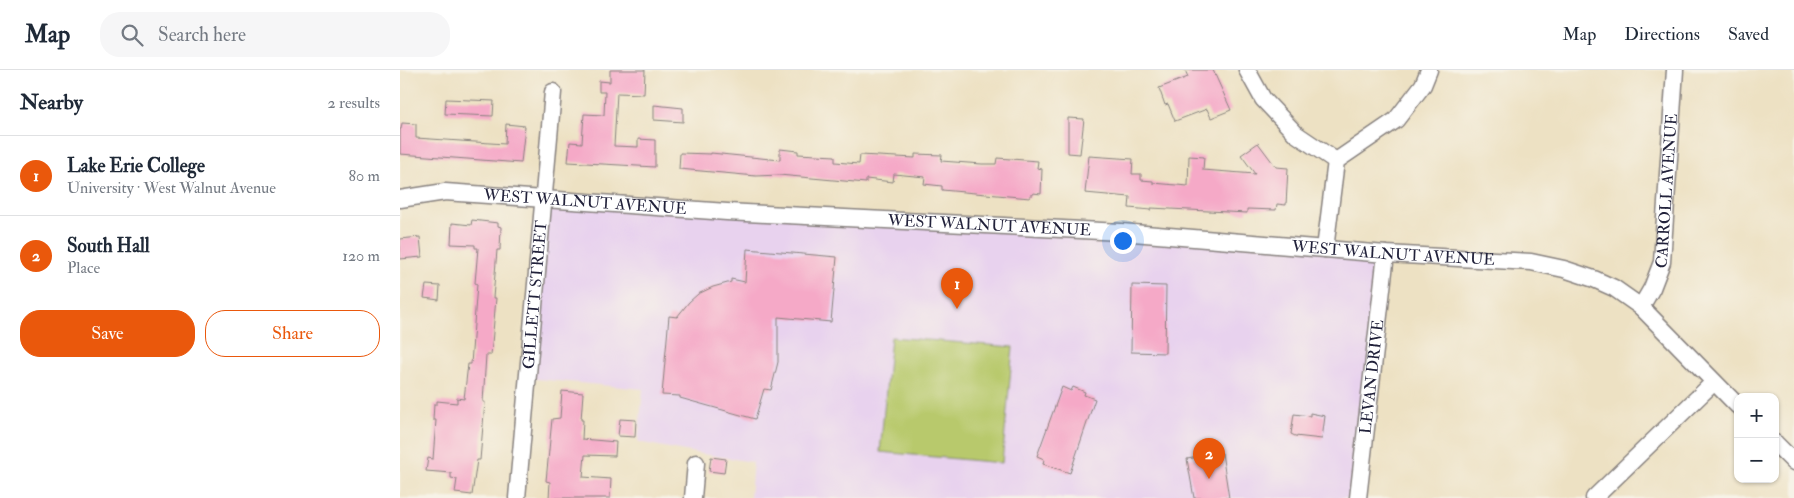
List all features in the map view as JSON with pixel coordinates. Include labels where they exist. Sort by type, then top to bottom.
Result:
[{"type":"street","points":[[1247,70],[1262,99],[1296,134],[1336,161]]},
{"type":"street","points":[[1325,248],[1336,161],[1396,120],[1423,85],[1429,70]]},
{"type":"street","name":"CARROLL AVENUE","points":[[1641,307],[1652,288],[1662,262],[1676,70]]},
{"type":"street","name":"GILLETT STREET","points":[[517,498],[553,92]]},
{"type":"street","name":"WEST WALNUT AVENUE","points":[[400,199],[445,192],[727,212],[1121,232],[1386,254],[1531,262],[1564,269],[1614,288],[1641,307],[1734,402]]},
{"type":"street","name":"LEVAN DRIVE","points":[[1358,498],[1386,254]]},
{"type":"street","points":[[1594,498],[1714,382]]},
{"type":"street","points":[[1779,447],[1794,462]]},
{"type":"street","points":[[693,498],[696,463]]},
{"type":"shaded area","points":[[543,198],[1386,254],[1359,498],[750,498],[753,462],[638,442],[643,389],[527,378]]},
{"type":"green space","points":[[891,337],[1013,347],[1002,463],[880,452]]},
{"type":"building","points":[[610,70],[645,70],[644,94],[617,93],[614,146],[638,147],[638,139],[655,140],[655,167],[568,162],[570,142],[582,143],[584,114],[604,115],[605,92],[599,92],[599,81],[610,82]]},
{"type":"building","points":[[1185,70],[1213,70],[1231,110],[1211,118],[1207,109],[1175,121],[1168,104],[1165,105],[1159,88],[1188,77]]},
{"type":"building","points":[[446,99],[494,101],[493,116],[445,114]]},
{"type":"building","points":[[654,105],[683,108],[683,122],[654,120]]},
{"type":"building","points":[[1068,118],[1084,119],[1080,154],[1068,153]]},
{"type":"building","points":[[402,123],[416,124],[416,138],[505,144],[506,124],[525,126],[521,163],[400,154],[400,129]]},
{"type":"building","points":[[1258,143],[1276,167],[1288,168],[1286,205],[1277,204],[1276,210],[1247,209],[1247,213],[1151,208],[1151,210],[1129,208],[1130,197],[1085,193],[1089,156],[1133,159],[1132,174],[1141,174],[1141,180],[1188,186],[1189,156],[1204,157],[1203,170],[1255,174],[1241,155]]},
{"type":"building","points":[[780,149],[798,151],[798,154],[835,156],[835,162],[859,164],[860,155],[915,158],[915,154],[942,155],[941,161],[982,164],[996,164],[997,158],[1038,161],[1037,168],[1042,169],[1041,194],[1033,193],[1033,195],[1030,195],[1030,198],[942,190],[942,186],[924,184],[925,177],[894,174],[893,182],[866,179],[866,183],[679,169],[680,153],[711,153],[780,160]]},
{"type":"building","points":[[472,220],[498,223],[498,226],[501,227],[500,250],[497,250],[493,298],[496,298],[491,355],[486,355],[483,402],[485,402],[480,460],[477,460],[472,495],[455,493],[457,479],[451,478],[451,473],[426,471],[428,458],[433,459],[436,420],[433,420],[434,404],[437,404],[437,401],[457,403],[457,398],[464,399],[468,364],[471,364],[478,248],[475,248],[475,245],[451,244],[452,223],[471,225]]},
{"type":"building","points":[[420,237],[422,257],[400,259],[400,239]]},
{"type":"building","points":[[747,249],[837,257],[831,322],[778,317],[778,362],[771,390],[764,389],[755,419],[680,398],[680,396],[662,395],[669,316],[677,317],[698,294],[713,287],[731,282],[731,279],[745,282]]},
{"type":"building","points":[[426,285],[440,286],[439,300],[424,298]]},
{"type":"building","points":[[1132,285],[1166,286],[1165,353],[1131,352]]},
{"type":"building","points":[[1062,387],[1071,391],[1073,387],[1085,392],[1084,395],[1095,399],[1070,473],[1043,464],[1044,459],[1037,456]]},
{"type":"building","points":[[562,391],[583,393],[582,439],[616,442],[615,456],[585,455],[583,477],[611,479],[610,498],[549,498],[550,482],[546,481],[552,419],[560,418]]},
{"type":"building","points":[[1310,413],[1325,416],[1322,439],[1291,434],[1294,414],[1310,416]]},
{"type":"building","points":[[620,419],[636,420],[635,437],[618,436]]},
{"type":"building","points":[[1222,453],[1229,498],[1194,498],[1187,459]]},
{"type":"building","points":[[711,457],[726,459],[724,473],[709,471]]},
{"type":"place","name":"Lake Erie College","points":[[957,309]]},
{"type":"place","name":"South Hall","points":[[1209,479]]}]
